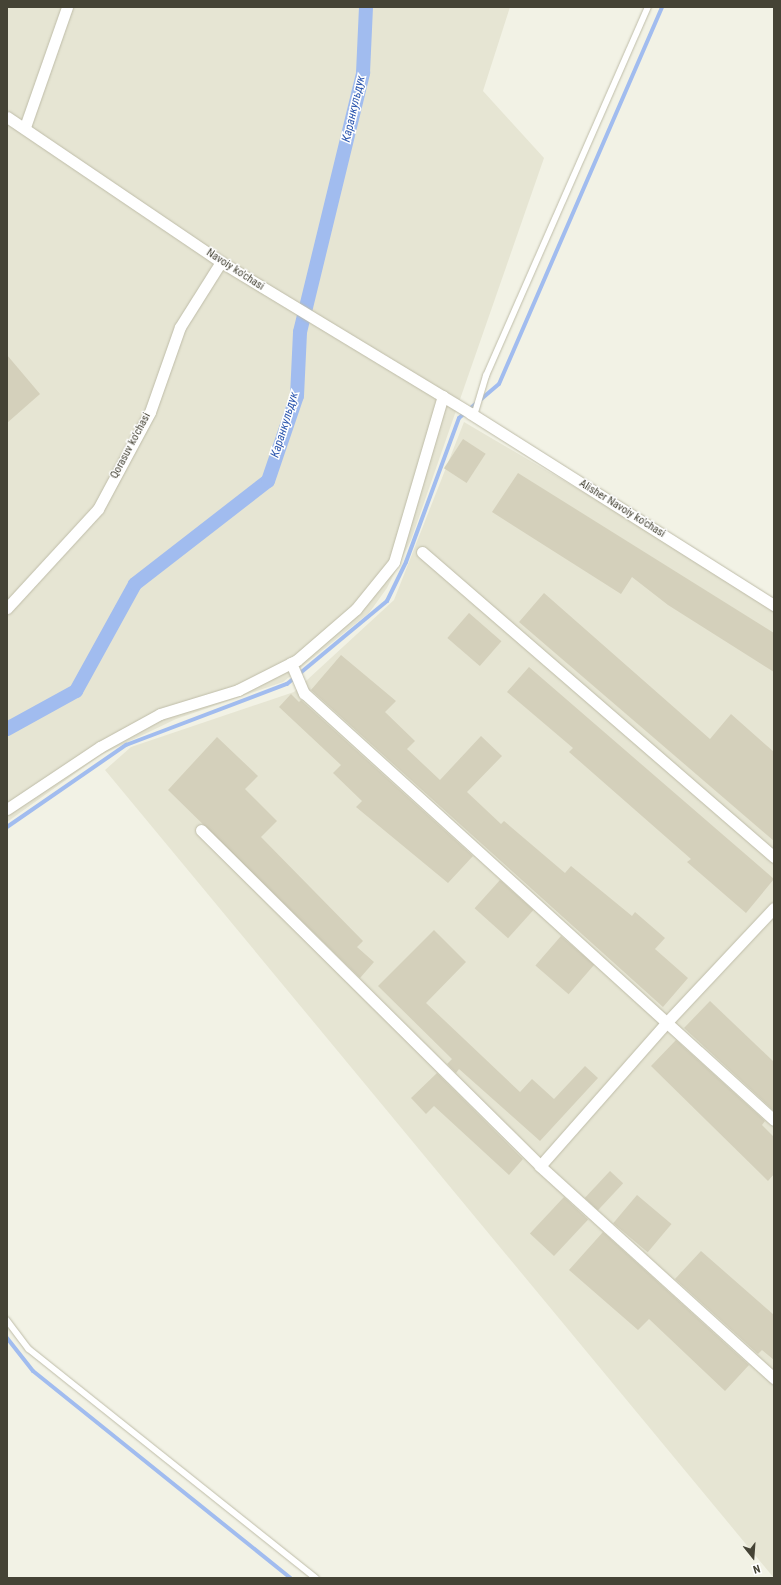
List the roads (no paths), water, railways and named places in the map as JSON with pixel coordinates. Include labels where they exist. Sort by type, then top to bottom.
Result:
[{"type":"street","points":[[25,127],[66,7]]},
{"type":"street","name":"Navoiy ko'chasi","points":[[7,116],[221,262],[327,328],[472,414]]},
{"type":"street","name":"Qorasuv ko'chasi","points":[[7,608],[98,509],[150,412],[180,327],[221,262]]},
{"type":"street","points":[[7,809],[100,747],[160,714],[238,690],[291,663],[356,609],[394,562],[443,396]]},
{"type":"street","name":"Alisher Navoiy ko'chasi","points":[[472,414],[774,605]]},
{"type":"street","points":[[422,552],[774,857]]},
{"type":"street","points":[[291,663],[304,693],[774,1120]]},
{"type":"street","points":[[201,830],[540,1166],[774,1378]]},
{"type":"street","points":[[540,1166],[666,1023],[774,908]]},
{"type":"lane","points":[[472,414],[486,376],[648,7]]},
{"type":"lane","points":[[7,1320],[29,1349],[316,1578]]},
{"type":"waterway","name":"Каранкульдук","points":[[7,729],[76,691],[135,584],[268,481],[297,396],[300,332],[363,73],[366,7]]},
{"type":"waterway","points":[[7,827],[126,745],[287,684],[387,601],[406,562],[459,418],[499,384],[662,7]]},
{"type":"waterway","points":[[7,1338],[33,1371],[290,1578]]}]
